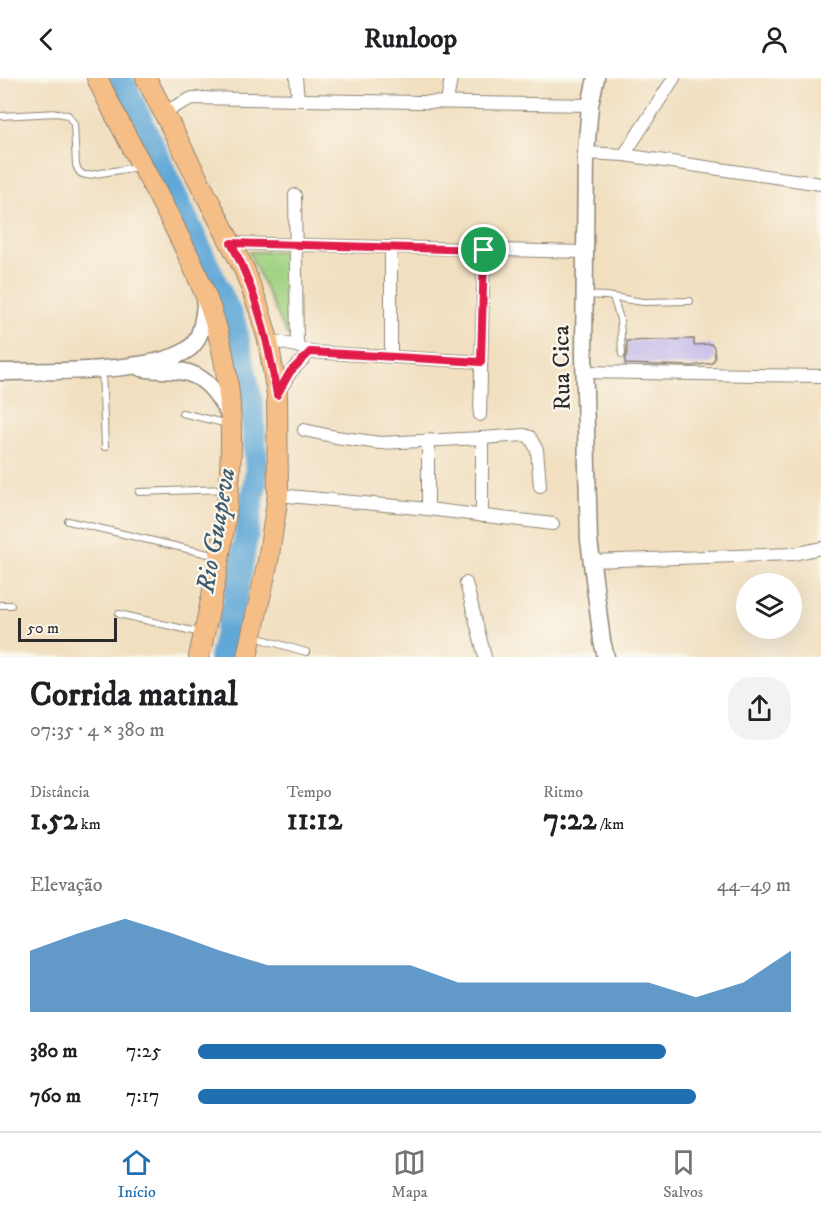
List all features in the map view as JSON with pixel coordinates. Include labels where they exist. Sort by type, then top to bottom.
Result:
[{"type":"main road","points":[[97,78],[169,216],[206,296],[223,352],[232,422],[230,489],[220,557],[199,657]]},
{"type":"main road","points":[[146,78],[244,268],[268,340],[277,395],[278,495],[268,561],[247,657]]},
{"type":"street","points":[[296,78],[298,99]]},
{"type":"street","points":[[447,102],[451,78]]},
{"type":"street","name":"Rua Cica","points":[[596,78],[590,105],[586,153],[584,372],[589,540],[606,657]]},
{"type":"street","points":[[624,155],[674,78]]},
{"type":"street","points":[[164,112],[192,98],[590,105]]},
{"type":"street","points":[[586,153],[624,155],[821,184]]},
{"type":"street","points":[[295,195],[297,346]]},
{"type":"street","points":[[231,243],[584,252]]},
{"type":"street","points":[[391,247],[391,356]]},
{"type":"street","points":[[480,415],[484,250]]},
{"type":"street","points":[[0,372],[135,367],[180,356],[194,345],[201,326],[206,296]]},
{"type":"street","points":[[268,340],[297,346],[310,352],[481,362]]},
{"type":"street","points":[[277,395],[290,372],[310,352]]},
{"type":"street","points":[[135,367],[154,371],[181,371],[197,376],[211,386],[232,422]]},
{"type":"street","points":[[584,372],[821,376]]},
{"type":"street","points":[[304,430],[380,442],[524,435],[530,437],[537,450],[540,486]]},
{"type":"street","points":[[482,438],[482,516]]},
{"type":"street","points":[[428,440],[428,509]]},
{"type":"street","points":[[278,495],[428,509],[553,524]]},
{"type":"street","points":[[591,561],[794,554],[821,548]]},
{"type":"street","points":[[466,583],[484,657]]},
{"type":"lane","points":[[0,116],[57,113],[68,116],[74,124],[76,165],[83,175],[89,176],[141,166]]},
{"type":"lane","points":[[584,295],[643,302],[690,301]]},
{"type":"lane","points":[[613,297],[620,318],[622,354]]},
{"type":"lane","points":[[102,369],[105,447]]},
{"type":"lane","points":[[182,413],[232,422]]},
{"type":"lane","points":[[139,492],[230,489]]},
{"type":"lane","points":[[68,520],[220,557]]},
{"type":"lane","points":[[0,605],[11,605]]},
{"type":"lane","points":[[119,614],[204,634]]},
{"type":"lane","points":[[252,636],[306,652]]},
{"type":"green space","points":[[288,251],[287,336],[249,252]]},
{"type":"building","points":[[694,339],[694,345],[711,344],[714,347],[715,358],[712,363],[692,366],[625,364],[627,341]]},
{"type":"waterway","name":"Rio Guapeva","points":[[121,78],[234,323],[251,402],[257,471],[237,591],[221,657]]},
{"type":"route","points":[[231,243],[296,244],[484,250],[481,362],[310,352],[290,372],[277,395],[268,340],[258,306],[244,268],[231,243]]}]
